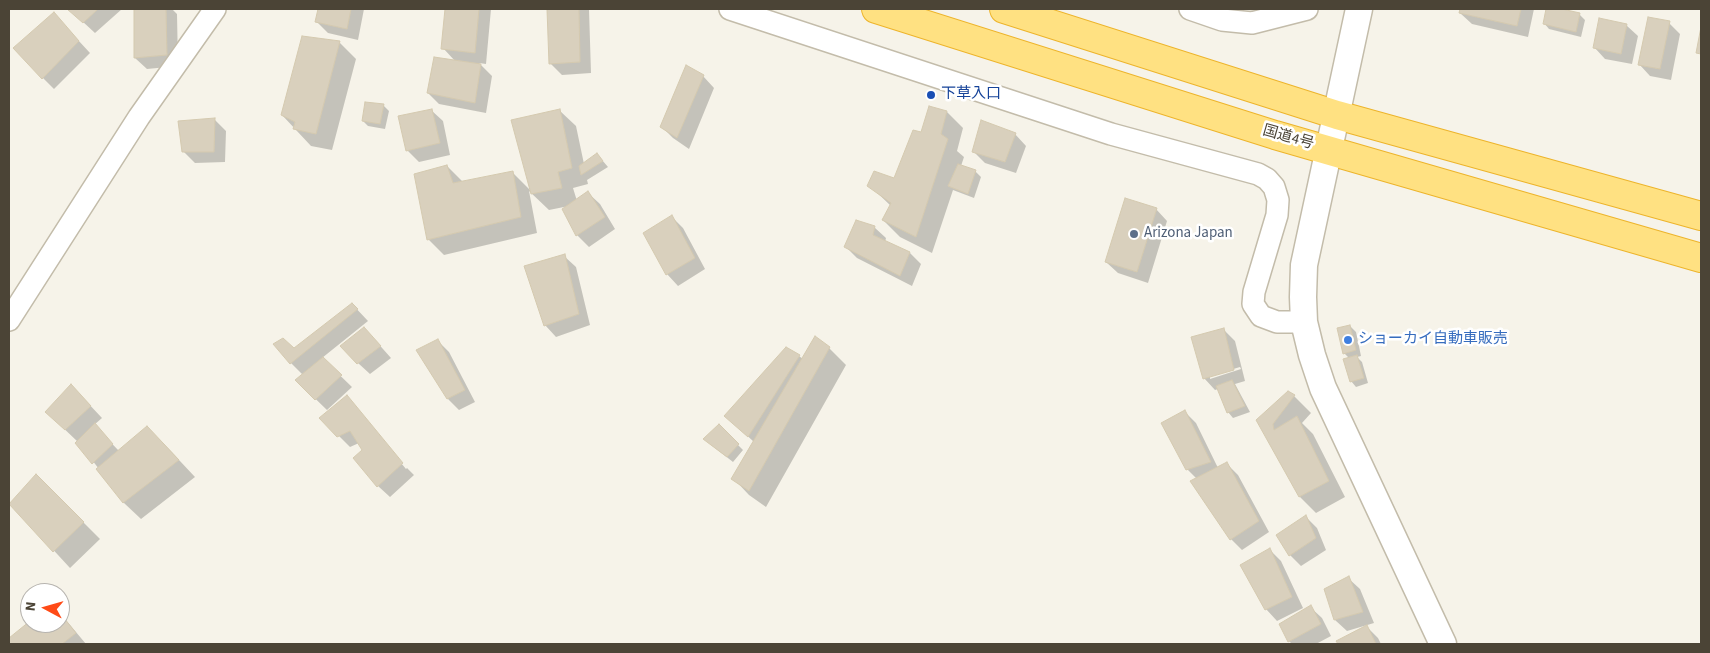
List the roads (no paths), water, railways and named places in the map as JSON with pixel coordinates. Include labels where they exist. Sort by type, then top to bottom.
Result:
[{"type":"highway","name":"国道4号","points":[[876,9],[1275,134],[1701,258]]},
{"type":"highway","points":[[1004,9],[1338,115],[1701,216]]},
{"type":"street","points":[[9,320],[139,117],[216,9]]},
{"type":"street","points":[[730,9],[1111,134],[1258,174],[1267,179],[1274,188],[1278,200],[1277,215],[1254,292],[1253,304],[1261,316],[1277,322],[1304,322]]},
{"type":"street","points":[[1190,9],[1222,20],[1252,23],[1307,9]]},
{"type":"street","points":[[1359,9],[1338,115],[1304,265],[1304,322],[1323,388],[1443,644]]},
{"type":"place","name":"下草入口","points":[[931,95]]},
{"type":"place","name":"Arizona Japan","points":[[1134,234]]},
{"type":"place","name":"ショーカイ自動車販売","points":[[1348,340]]}]
